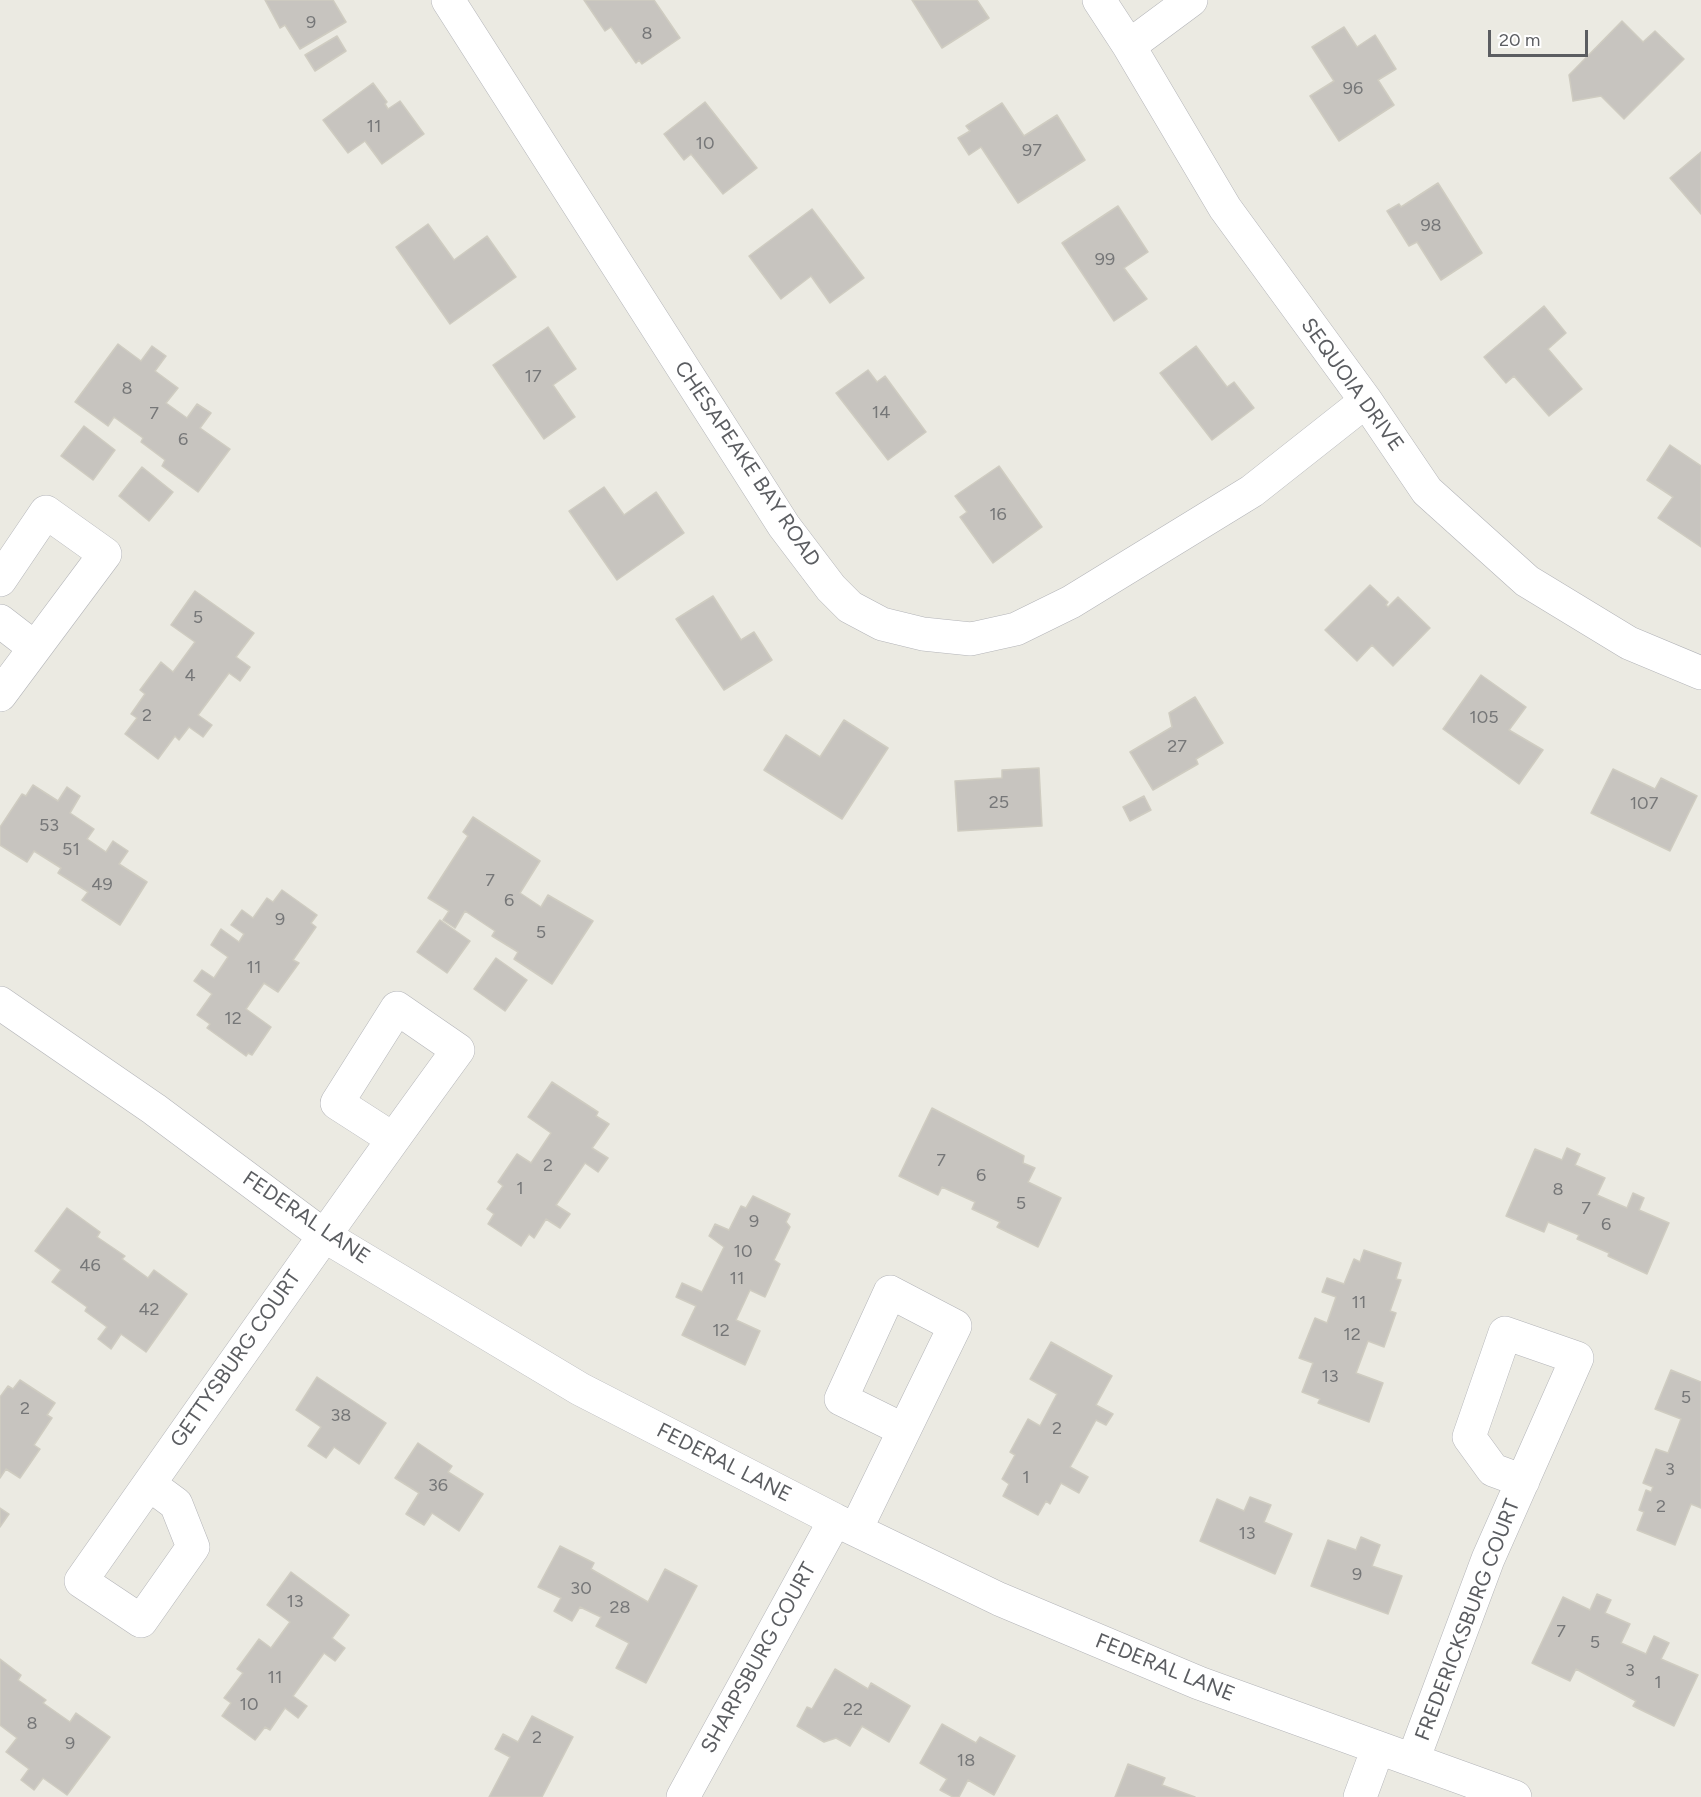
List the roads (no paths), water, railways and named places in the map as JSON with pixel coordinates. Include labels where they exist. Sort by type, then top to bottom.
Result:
[{"type":"street","name":"CHESAPEAKE BAY ROAD","points":[[448,0],[784,526],[812,565],[850,607],[882,624],[923,634],[971,639],[1016,629],[1071,602],[1252,490],[1366,402]]},
{"type":"street","name":"SEQUOIA DRIVE","points":[[1099,0],[1129,46],[1225,208],[1366,402],[1427,491],[1527,581],[1629,643],[1701,673]]},
{"type":"street","points":[[1129,46],[1191,0]]},
{"type":"street","points":[[0,580],[46,512],[105,554],[0,695]]},
{"type":"street","points":[[0,621],[35,648]]},
{"type":"street","name":"FEDERAL LANE","points":[[0,1003],[154,1109],[323,1235],[580,1389],[845,1525],[999,1599],[1188,1679],[1515,1797]]},
{"type":"street","name":"GETTYSBURG COURT","points":[[149,1484],[393,1139]]},
{"type":"street","name":"SHARPSBURG COURT","points":[[682,1797],[904,1430]]},
{"type":"street","name":"FREDERICKSBURG COURT","points":[[1413,1760],[1488,1559],[1523,1481]]},
{"type":"street","points":[[1360,1797],[1378,1748]]}]
